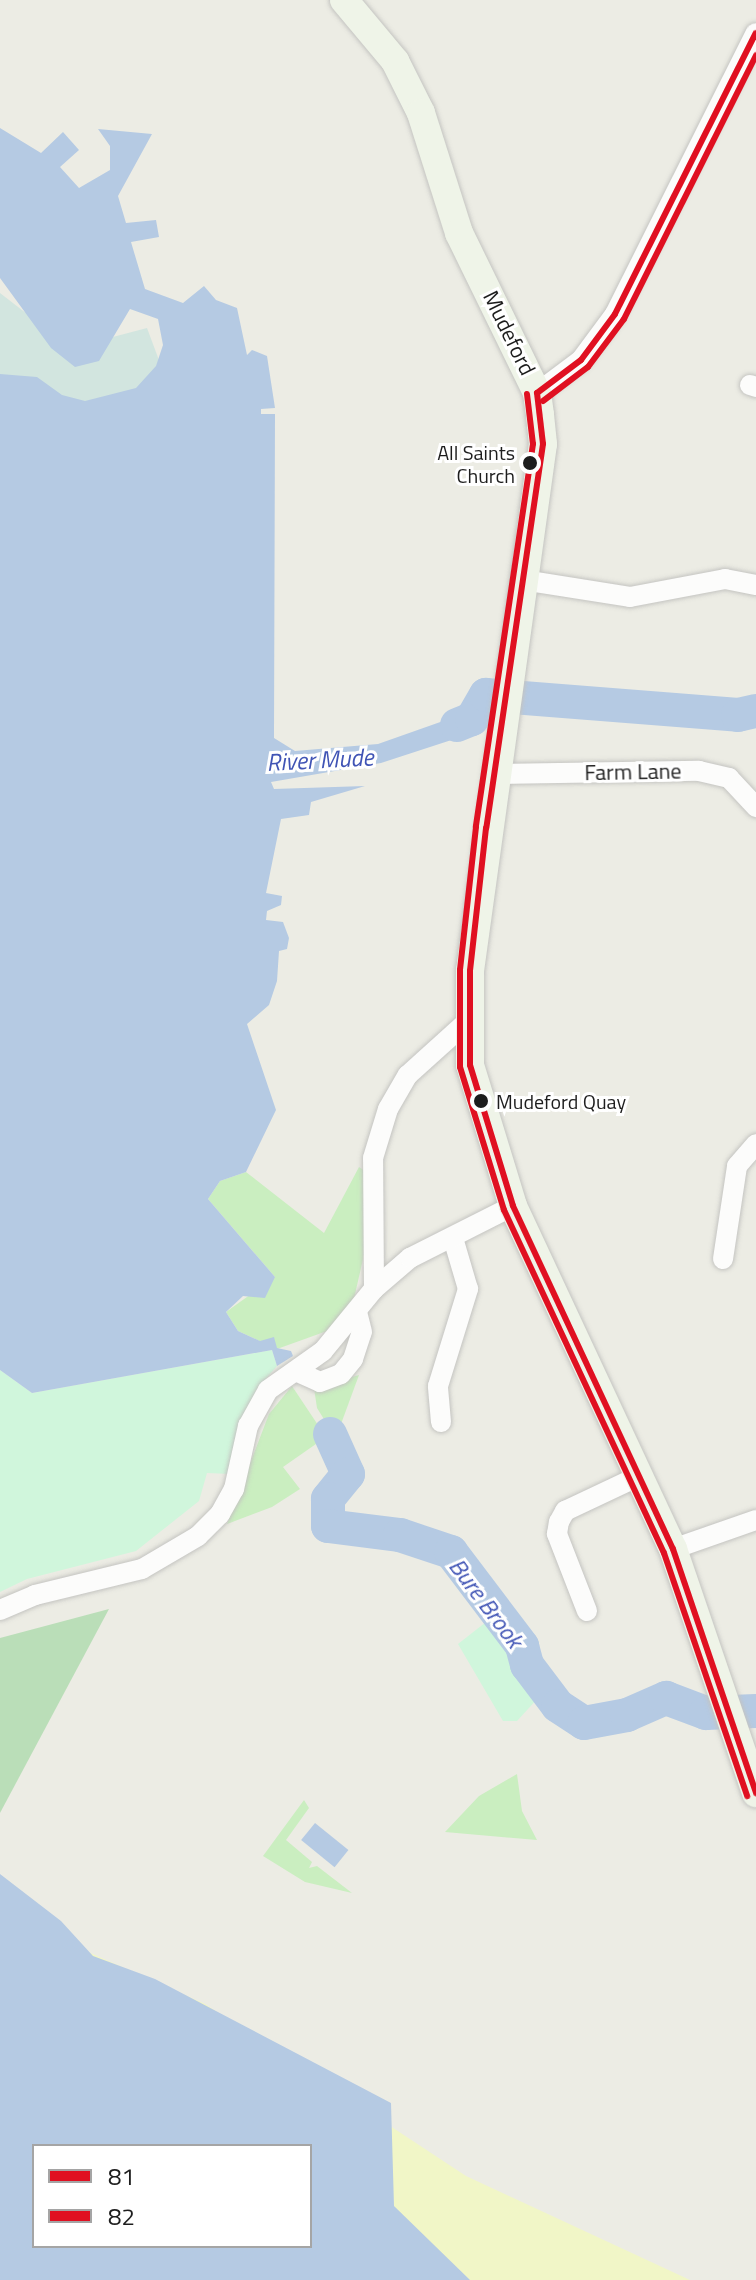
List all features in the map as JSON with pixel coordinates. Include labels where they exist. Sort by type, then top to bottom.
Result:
[{"type":"street","name":"Mudeford","points":[[354,3],[395,61],[421,113],[459,233],[537,393],[543,444],[470,971],[470,1065],[513,1206],[673,1549],[727,1696],[756,1793]]},
{"type":"street","points":[[537,393],[581,360],[615,314],[756,33]]},
{"type":"street","points":[[523,580],[630,597],[725,579],[756,585]]},
{"type":"street","name":"Farm Lane","points":[[497,774],[699,771],[729,778],[756,807]]},
{"type":"street","points":[[374,1289],[373,1158],[388,1109],[408,1075],[470,1019]]},
{"type":"street","points":[[723,1259],[737,1166],[756,1144]]},
{"type":"street","points":[[0,1610],[35,1595],[142,1569],[198,1536],[220,1514],[234,1489],[258,1405],[268,1390],[298,1372],[357,1312],[374,1289],[410,1258],[513,1206]]},
{"type":"street","points":[[441,1422],[438,1386],[468,1289],[453,1238]]},
{"type":"street","points":[[298,1372],[320,1382],[341,1374],[353,1359],[362,1332],[357,1312]]},
{"type":"street","points":[[587,1611],[557,1534],[559,1522],[565,1511],[639,1476]]},
{"type":"street","points":[[673,1549],[756,1520]]},
{"type":"shaded area","points":[[0,293],[71,348],[147,328],[166,379],[116,413],[0,379]]},
{"type":"shaded area","points":[[359,1167],[365,1171],[366,1246],[353,1303],[327,1331],[277,1349],[238,1331],[226,1312],[275,1277],[208,1199],[220,1181],[246,1172],[324,1233]]},
{"type":"shaded area","points":[[272,1350],[277,1366],[256,1390],[231,1474],[207,1473],[199,1501],[136,1551],[27,1579],[0,1592],[0,1370],[32,1393]]},
{"type":"shaded area","points":[[359,1375],[341,1424],[332,1432],[317,1408],[314,1388]]},
{"type":"shaded area","points":[[292,1386],[326,1437],[283,1467],[300,1489],[272,1507],[227,1524],[269,1414]]},
{"type":"shaded area","points":[[109,1609],[0,1813],[0,1638]]},
{"type":"shaded area","points":[[486,1622],[539,1697],[517,1721],[503,1721],[458,1644]]},
{"type":"shaded area","points":[[517,1774],[522,1811],[537,1840],[445,1832],[479,1796]]},
{"type":"shaded area","points":[[304,1800],[309,1808],[286,1840],[312,1862],[309,1868],[317,1866],[352,1893],[305,1882],[263,1856]]},
{"type":"sand","points":[[86,1951],[205,2004],[466,2176],[690,2280],[470,2280]]},
{"type":"water","points":[[0,128],[41,153],[63,132],[79,150],[60,167],[79,188],[110,170],[110,146],[98,129],[152,134],[118,196],[126,223],[156,220],[159,237],[131,242],[145,289],[183,303],[204,286],[216,300],[237,308],[247,355],[252,350],[267,356],[275,408],[261,409],[261,414],[275,414],[274,738],[295,751],[378,744],[463,714],[489,681],[476,732],[381,763],[271,782],[274,789],[365,786],[311,802],[309,815],[281,819],[266,893],[282,896],[281,905],[267,911],[266,920],[283,922],[289,938],[287,949],[279,951],[277,981],[269,1005],[247,1024],[276,1110],[246,1172],[220,1181],[208,1199],[275,1277],[265,1298],[243,1296],[226,1312],[238,1331],[260,1341],[274,1337],[277,1348],[291,1351],[293,1356],[277,1366],[272,1350],[32,1393],[0,1370],[0,374],[37,377],[62,395],[85,401],[136,388],[156,366],[163,345],[158,319],[130,309],[99,361],[75,367],[51,348],[0,278]]},
{"type":"water","points":[[315,1823],[348,1850],[335,1867],[301,1840]]},
{"type":"water","points":[[0,1874],[61,1921],[93,1956],[155,1979],[391,2103],[394,2206],[470,2280],[0,2280]]},
{"type":"waterway","name":"River Mude","points":[[457,725],[472,719],[486,695],[738,715],[756,711]]},
{"type":"waterway","name":"Bure Brook","points":[[330,1434],[348,1474],[328,1499],[328,1526],[400,1535],[451,1552],[522,1646],[527,1665],[558,1706],[584,1723],[627,1715],[666,1698],[706,1713],[756,1711]]},
{"type":"transit line","name":"81","points":[[537,393],[581,360],[615,314],[756,33]]},
{"type":"transit line","name":"82","points":[[543,401],[588,367],[624,319],[756,55]]},
{"type":"transit line","name":"81","points":[[537,393],[543,444],[486,828],[470,971],[470,1065],[513,1206],[673,1549],[756,1793]]},
{"type":"transit line","name":"82","points":[[527,394],[533,444],[476,827],[460,970],[460,1067],[504,1210],[664,1553],[747,1796]]},
{"type":"place","name":"All Saints Church","points":[[530,463]]},
{"type":"place","name":"Mudeford Quay","points":[[481,1101]]}]
